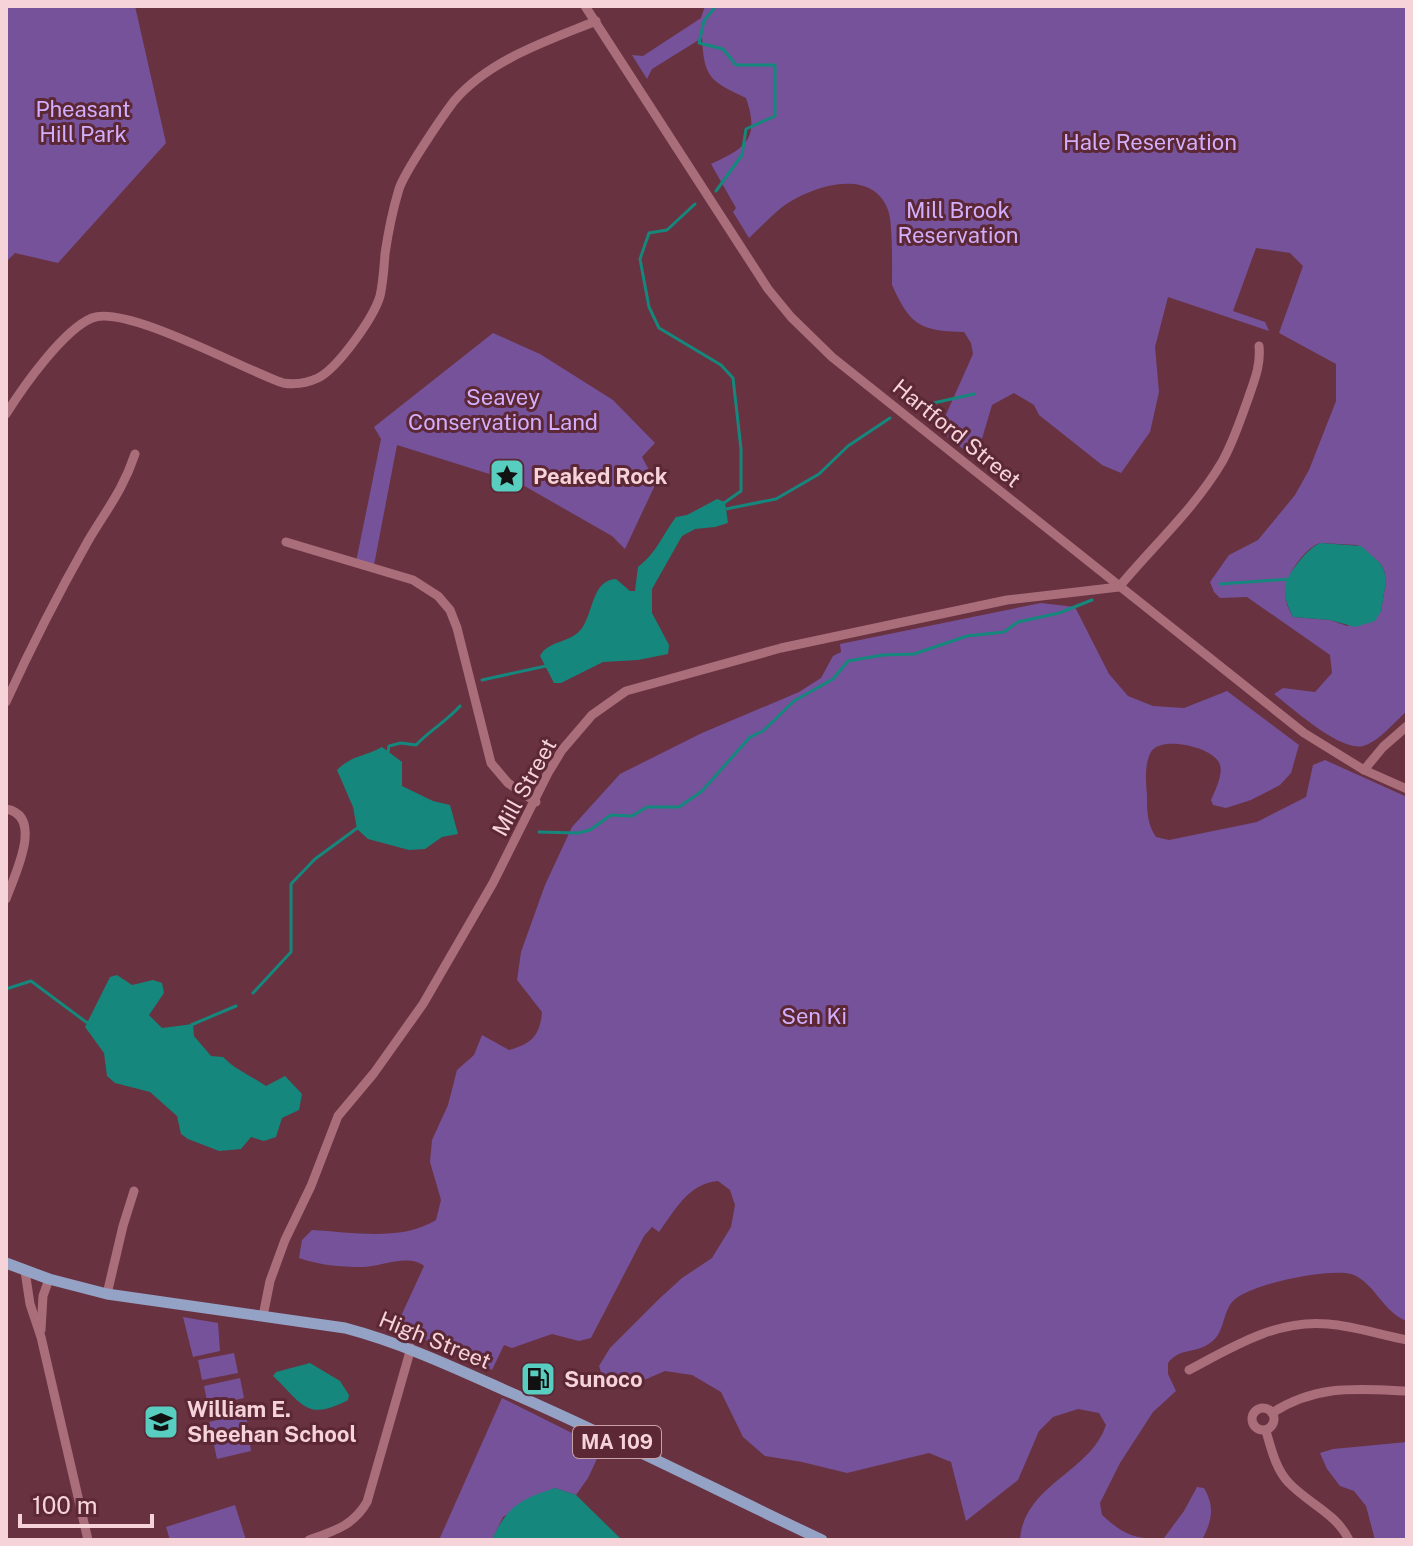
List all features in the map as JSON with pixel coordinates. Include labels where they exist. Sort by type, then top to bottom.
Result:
[{"type":"main road","name":"High Street","points":[[6,1263],[49,1279],[107,1294],[345,1328],[411,1348],[567,1417],[822,1540]]},
{"type":"street","name":"Hartford Street","points":[[585,6],[743,251],[791,317],[832,357],[1304,733],[1364,770],[1407,789]]},
{"type":"street","points":[[6,414],[24,386],[73,330],[96,316],[118,317],[199,345],[283,383],[296,386],[317,378],[338,361],[380,297],[400,185],[452,104],[469,85],[490,71],[524,52],[596,21]]},
{"type":"street","points":[[1119,587],[1182,515],[1222,462],[1258,372],[1261,360],[1259,346]]},
{"type":"street","points":[[6,702],[48,614],[127,480],[135,454]]},
{"type":"street","points":[[286,542],[413,580],[438,596],[450,610],[457,628],[491,763],[508,783],[536,802]]},
{"type":"street","name":"Mill Street","points":[[263,1316],[270,1281],[285,1240],[311,1186],[338,1116],[382,1062],[423,1004],[536,802],[548,773],[562,750],[592,715],[626,691],[781,648],[1007,600],[1119,587]]},
{"type":"street","points":[[1364,770],[1383,747],[1407,726]]},
{"type":"street","points":[[6,809],[13,811],[27,828],[6,899]]},
{"type":"street","points":[[107,1294],[134,1191]]},
{"type":"street","points":[[25,1271],[30,1304],[41,1337],[88,1540]]},
{"type":"street","points":[[41,1337],[43,1296],[49,1279]]},
{"type":"street","points":[[1189,1370],[1247,1339],[1303,1324],[1329,1324],[1407,1340]]},
{"type":"street","points":[[309,1540],[348,1525],[367,1502],[411,1348]]},
{"type":"street","points":[[1272,1413],[1314,1393],[1338,1388],[1407,1391]]},
{"type":"street","points":[[1266,1431],[1254,1426],[1253,1414],[1262,1408],[1272,1413]]},
{"type":"street","points":[[1266,1431],[1273,1424],[1272,1413]]},
{"type":"street","points":[[1266,1431],[1274,1458],[1286,1481],[1333,1517],[1349,1540]]},
{"type":"green space","name":"Pheasant Hill Park","points":[[135,6],[166,143],[58,263],[15,253],[6,262],[6,8]]},
{"type":"green space","points":[[705,6],[1407,6],[1407,711],[1381,736],[1363,746],[1342,742],[1317,728],[1274,694],[1283,688],[1315,692],[1332,673],[1330,655],[1247,597],[1220,598],[1210,582],[1229,555],[1258,540],[1295,495],[1309,470],[1336,401],[1336,364],[1279,333],[1303,266],[1290,253],[1256,248],[1233,311],[1265,322],[1269,331],[1168,297],[1155,347],[1159,392],[1150,432],[1121,473],[1102,465],[1039,415],[1034,405],[1014,393],[992,405],[976,459],[939,430],[973,354],[971,343],[964,332],[926,327],[904,309],[892,285],[890,216],[880,196],[854,184],[839,184],[807,193],[781,208],[749,238],[711,164],[733,153],[747,140],[751,123],[746,98],[712,77],[705,62],[702,38],[652,69],[647,79],[632,55],[643,56],[701,18]],"holes":[[[1321,543],[1357,545],[1380,563],[1384,570],[1386,582],[1381,611],[1347,626],[1330,620],[1293,617],[1285,594],[1290,574],[1299,560]]]},
{"type":"green space","name":"Seavey Conservation Land","points":[[493,333],[540,354],[613,400],[655,443],[642,457],[656,483],[625,549],[612,536],[521,484],[397,445],[374,565],[356,562],[381,439],[374,427]]},
{"type":"green space","name":"Sen Ki","points":[[1041,603],[1075,607],[1109,674],[1128,696],[1153,706],[1184,708],[1227,691],[1299,745],[1291,773],[1280,785],[1251,800],[1226,808],[1213,805],[1211,800],[1220,773],[1216,759],[1199,748],[1187,745],[1165,744],[1157,747],[1151,752],[1146,774],[1148,817],[1156,837],[1169,840],[1257,822],[1306,797],[1313,765],[1325,760],[1407,797],[1407,1321],[1391,1311],[1366,1283],[1351,1274],[1308,1275],[1271,1283],[1241,1295],[1229,1306],[1215,1339],[1168,1363],[1168,1374],[1176,1391],[1153,1412],[1120,1463],[1100,1503],[1102,1515],[1116,1527],[1137,1537],[1164,1538],[1197,1487],[1204,1488],[1210,1501],[1211,1514],[1202,1540],[1020,1540],[1024,1521],[1033,1505],[1098,1441],[1106,1425],[1099,1413],[1078,1409],[1053,1417],[1039,1431],[1018,1480],[966,1521],[951,1462],[929,1453],[847,1473],[765,1456],[743,1437],[721,1392],[692,1375],[665,1371],[628,1387],[603,1378],[599,1366],[610,1348],[682,1278],[712,1258],[731,1227],[735,1205],[730,1190],[718,1181],[691,1192],[659,1232],[652,1227],[644,1236],[591,1338],[579,1341],[552,1334],[512,1348],[504,1345],[492,1370],[396,1327],[424,1266],[418,1262],[354,1267],[299,1258],[302,1240],[312,1230],[391,1233],[422,1227],[436,1220],[441,1200],[430,1162],[432,1140],[448,1105],[457,1070],[474,1055],[482,1035],[509,1050],[529,1042],[536,1033],[542,1012],[517,980],[521,952],[545,885],[572,827],[620,774],[702,733],[799,692],[821,678],[833,656],[841,652],[840,644]]},
{"type":"green space","points":[[183,1317],[218,1323],[220,1351],[193,1357]]},
{"type":"green space","points":[[234,1353],[238,1373],[202,1380],[198,1360]]},
{"type":"green space","points":[[240,1378],[244,1398],[208,1406],[204,1386]]},
{"type":"green space","points":[[502,1398],[602,1448],[576,1495],[555,1488],[503,1517],[492,1540],[439,1540]]},
{"type":"green space","points":[[246,1413],[251,1451],[217,1459],[209,1422]]},
{"type":"green space","points":[[1407,1442],[1407,1540],[1375,1540],[1366,1506],[1354,1491],[1340,1486],[1320,1453]]},
{"type":"green space","points":[[235,1505],[246,1540],[170,1540],[166,1527]]},
{"type":"water","points":[[717,499],[725,502],[728,523],[695,529],[682,536],[652,589],[652,613],[669,645],[668,654],[603,662],[561,683],[554,683],[540,656],[549,647],[578,633],[602,585],[616,579],[630,591],[635,591],[638,567],[655,549],[676,517],[687,515]]},
{"type":"water","points":[[1321,543],[1361,546],[1380,563],[1386,582],[1381,611],[1375,621],[1355,627],[1330,620],[1293,617],[1285,586],[1305,554]]},
{"type":"water","points":[[382,747],[402,762],[402,786],[433,801],[450,805],[458,834],[442,837],[425,849],[409,850],[368,839],[357,829],[353,807],[337,770],[353,759]]},
{"type":"water","points":[[117,975],[132,985],[153,980],[162,983],[164,993],[149,1015],[162,1028],[193,1024],[194,1036],[211,1056],[223,1057],[266,1086],[285,1076],[302,1094],[299,1110],[282,1118],[276,1137],[264,1141],[251,1137],[241,1149],[219,1151],[181,1134],[177,1116],[150,1092],[115,1083],[107,1076],[104,1053],[85,1027],[110,977]]},
{"type":"water","points":[[310,1363],[340,1381],[349,1395],[348,1400],[323,1409],[306,1407],[273,1376],[276,1372]]},
{"type":"water","points":[[555,1488],[576,1495],[622,1540],[492,1540],[503,1519],[516,1505]]},
{"type":"waterway","points":[[716,6],[704,21],[699,43],[723,49],[736,65],[775,65],[775,116],[746,129],[742,155],[716,191]]},
{"type":"waterway","points":[[695,204],[667,230],[649,233],[640,259],[649,307],[659,328],[721,365],[733,378],[741,449],[741,491],[724,503]]},
{"type":"waterway","points":[[920,406],[974,394]]},
{"type":"waterway","points":[[726,509],[776,499],[819,474],[848,446],[890,418]]},
{"type":"waterway","points":[[1220,584],[1291,579]]},
{"type":"waterway","points":[[539,832],[578,833],[590,830],[611,815],[632,816],[647,807],[679,807],[702,791],[750,737],[763,731],[794,701],[833,679],[848,661],[914,654],[967,636],[1004,632],[1018,622],[1059,613],[1092,600]]},
{"type":"waterway","points":[[482,680],[546,666]]},
{"type":"waterway","points":[[388,752],[389,746],[401,743],[416,745],[460,706]]},
{"type":"waterway","points":[[253,993],[291,952],[291,884],[315,859],[360,826]]},
{"type":"waterway","points":[[6,989],[31,981],[90,1023]]},
{"type":"waterway","points":[[191,1025],[236,1006]]},
{"type":"place","name":"Peaked Rock","points":[[507,476]]},
{"type":"place","name":"Sunoco","points":[[538,1379]]},
{"type":"place","name":"William E. Sheehan School","points":[[161,1422]]},
{"type":"park label","name":"Hale Reservation","points":[[1150,142]]},
{"type":"park label","name":"Mill Brook Reservation","points":[[958,222]]}]
